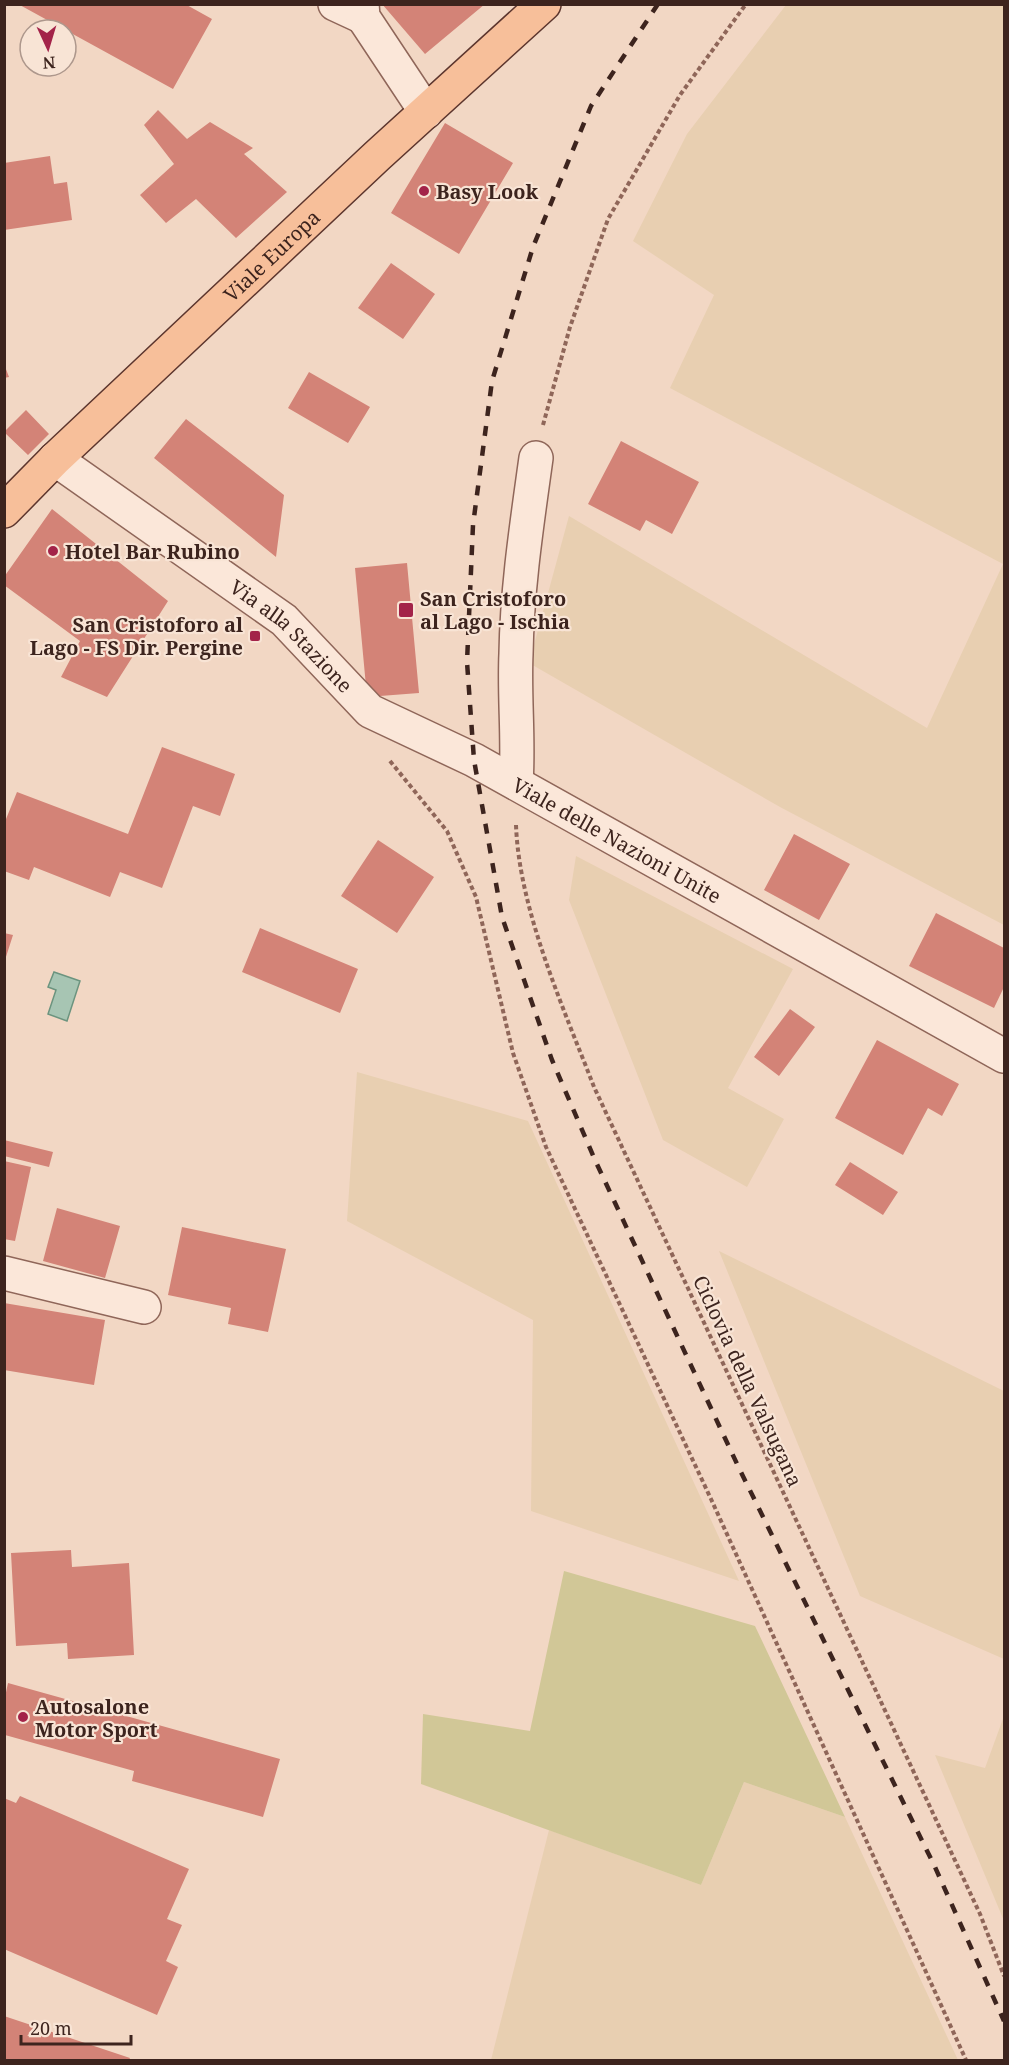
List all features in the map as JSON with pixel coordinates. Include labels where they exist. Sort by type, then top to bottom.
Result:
[{"type":"main road","name":"Viale Europa","points":[[4,511],[55,459],[544,4]]},
{"type":"street","points":[[353,9],[426,112]]},
{"type":"street","name":"Viale delle Nazioni Unite","points":[[536,458],[523,551],[515,655],[518,752],[516,783],[1005,1056]]},
{"type":"street","name":"Via alla Stazione","points":[[55,459],[284,620],[370,711],[474,760],[516,783]]},
{"type":"street","points":[[4,1273],[144,1307]]},
{"type":"path","points":[[536,458],[540,434],[570,327],[608,219],[680,95],[746,4]]},
{"type":"path","points":[[370,711],[386,756],[447,831],[451,840],[476,897],[513,1053],[546,1147],[720,1520],[966,2061]]},
{"type":"path","name":"Ciclovia della Valsugana","points":[[516,783],[517,838],[525,890],[554,983],[594,1087],[980,1914],[1005,1976]]},
{"type":"shaded area","points":[[786,5],[1004,5],[1004,925],[780,807],[529,663],[569,516],[927,728],[1003,564],[670,388],[714,295],[633,241],[687,134]]},
{"type":"shaded area","points":[[576,856],[793,969],[728,1088],[784,1119],[747,1187],[663,1140],[569,900]]},
{"type":"shaded area","points":[[54,972],[80,981],[67,1021],[48,1014],[56,990],[48,987]]},
{"type":"shaded area","points":[[357,1072],[528,1121],[739,1581],[531,1511],[533,1320],[347,1221]]},
{"type":"shaded area","points":[[719,1251],[1004,1391],[1004,1659],[860,1596]]},
{"type":"shaded area","points":[[564,1571],[755,1626],[845,1817],[744,1782],[701,1885],[421,1784],[423,1714],[530,1731]]},
{"type":"shaded area","points":[[1004,1716],[1004,1921],[935,1755],[985,1768]]},
{"type":"shaded area","points":[[744,1782],[845,1817],[958,2060],[491,2060],[549,1830],[701,1885]]},
{"type":"building","points":[[18,4],[185,4],[212,19],[173,89],[78,37],[78,18],[44,18]]},
{"type":"building","points":[[382,4],[485,4],[425,54]]},
{"type":"building","points":[[158,110],[187,139],[210,122],[253,148],[244,154],[287,192],[236,238],[196,199],[166,223],[140,195],[174,164],[144,125]]},
{"type":"building","points":[[445,123],[513,163],[459,254],[391,213]]},
{"type":"building","points":[[50,156],[54,184],[67,182],[72,220],[4,230],[4,163]]},
{"type":"building","points":[[391,263],[435,294],[403,339],[358,308]]},
{"type":"building","points":[[4,364],[9,377],[4,378]]},
{"type":"building","points":[[309,372],[370,407],[348,443],[288,408]]},
{"type":"building","points":[[26,410],[49,434],[28,455],[4,432]]},
{"type":"building","points":[[186,419],[284,495],[276,557],[154,458]]},
{"type":"building","points":[[621,441],[699,482],[672,534],[646,520],[640,531],[588,504]]},
{"type":"building","points":[[52,509],[168,601],[107,697],[61,677],[80,641],[4,585],[4,577]]},
{"type":"building","points":[[407,563],[419,693],[367,697],[355,568]]},
{"type":"building","points":[[162,747],[235,774],[220,816],[193,806],[162,888],[120,872],[110,897],[34,867],[29,880],[4,871],[4,824],[17,792],[128,834]]},
{"type":"building","points":[[794,834],[850,864],[819,920],[764,890]]},
{"type":"building","points":[[378,840],[434,877],[397,933],[341,896]]},
{"type":"building","points":[[936,913],[1004,948],[1004,987],[994,1008],[909,966]]},
{"type":"building","points":[[260,928],[358,969],[340,1013],[242,972]]},
{"type":"building","points":[[4,933],[13,935],[5,960],[4,960]]},
{"type":"building","points":[[790,1009],[815,1027],[779,1076],[754,1057]]},
{"type":"building","points":[[877,1040],[959,1084],[942,1116],[928,1108],[903,1155],[835,1118]]},
{"type":"building","points":[[4,1140],[53,1152],[49,1167],[4,1156]]},
{"type":"building","points":[[4,1161],[31,1167],[15,1241],[4,1239]]},
{"type":"building","points":[[850,1162],[898,1192],[883,1215],[835,1185]]},
{"type":"building","points":[[57,1208],[120,1226],[105,1278],[43,1261]]},
{"type":"building","points":[[182,1227],[286,1249],[268,1332],[228,1324],[231,1308],[168,1295]]},
{"type":"building","points":[[4,1303],[105,1320],[94,1385],[4,1370]]},
{"type":"building","points":[[71,1550],[72,1567],[129,1563],[134,1655],[68,1659],[67,1643],[16,1646],[11,1553]]},
{"type":"building","points":[[8,1683],[280,1759],[263,1817],[132,1781],[134,1771],[5,1735],[5,1697]]},
{"type":"building","points":[[20,1796],[189,1869],[167,1919],[182,1925],[166,1961],[178,1967],[157,2015],[4,1949],[4,1798],[16,1803]]},
{"type":"building","points":[[4,2016],[130,2058],[129,2060],[4,2060]]},
{"type":"railway","points":[[658,4],[591,106],[533,247],[492,381],[473,525],[467,662],[474,760],[502,917],[552,1060],[595,1160],[738,1466],[935,1867],[1004,2021]]},
{"type":"place","name":"Basy Look","points":[[424,191]]},
{"type":"place","name":"Hotel Bar Rubino","points":[[53,551]]},
{"type":"place","name":"San Cristoforo al Lago - Ischia","points":[[406,610]]},
{"type":"place","name":"San Cristoforo al Lago - FS Dir. Pergine","points":[[255,636]]},
{"type":"place","name":"Autosalone Motor Sport","points":[[23,1717]]}]
